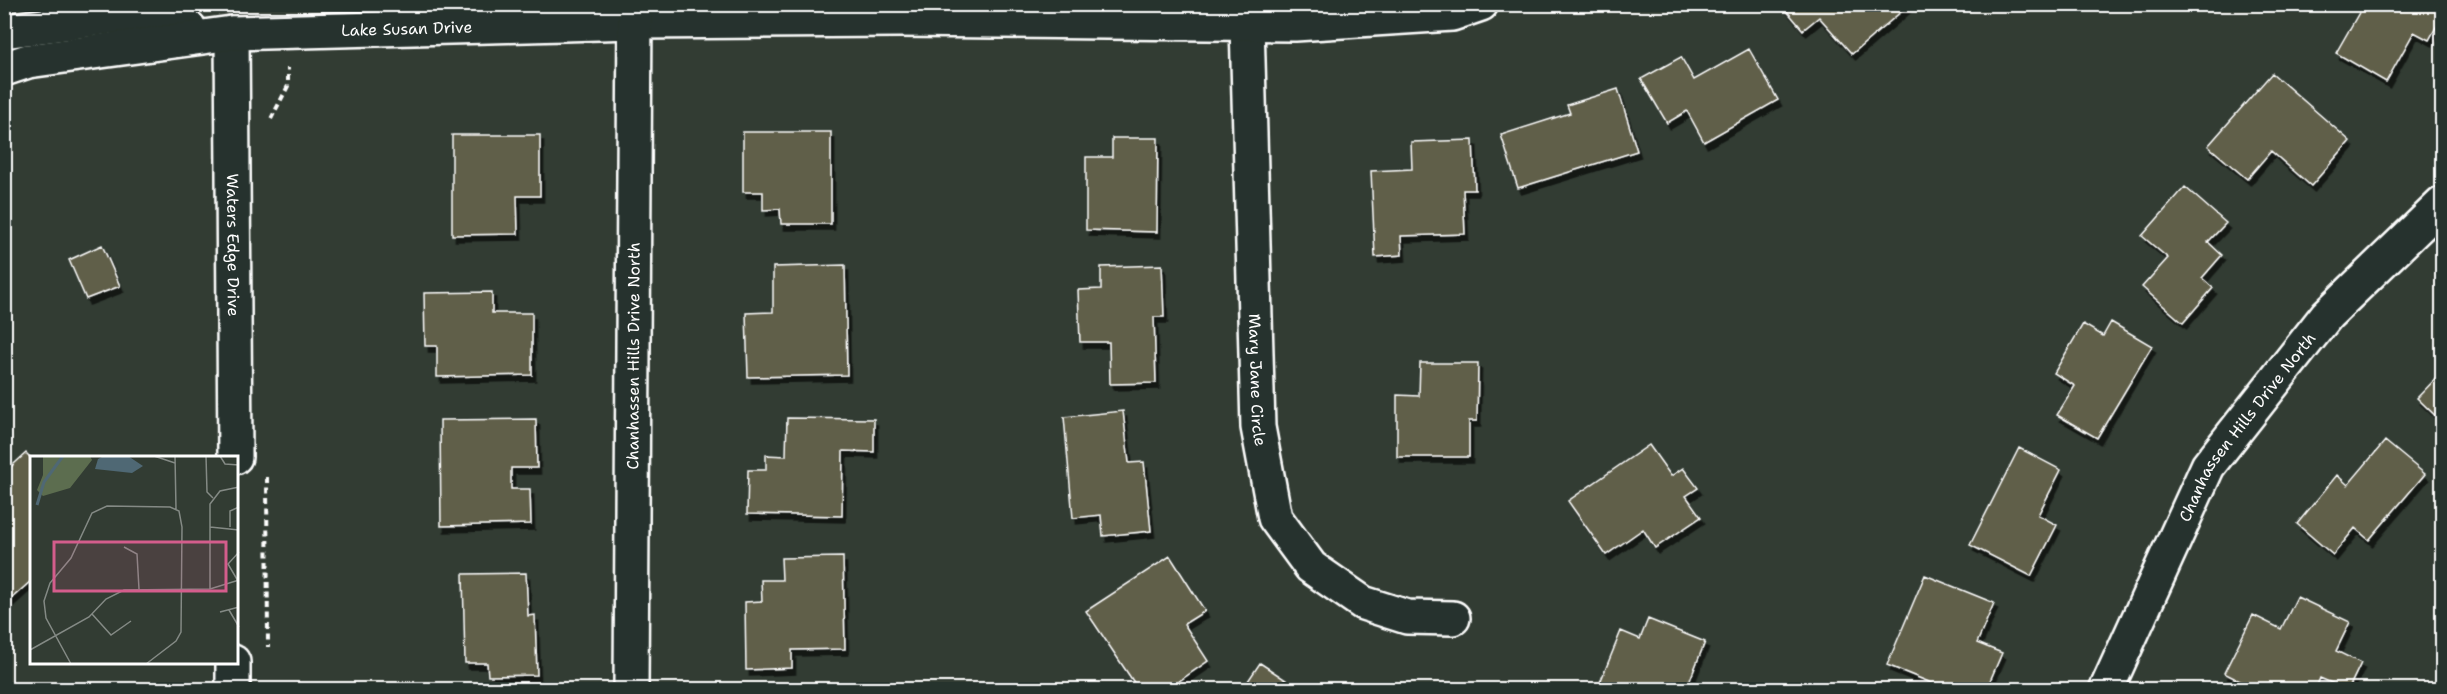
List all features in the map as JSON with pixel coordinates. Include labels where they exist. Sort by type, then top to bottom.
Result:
[{"type":"street","name":"Lake Susan Drive","points":[[4,69],[28,60],[232,33],[635,13],[898,20],[1295,24],[1452,14],[1481,4]]},
{"type":"street","name":"Chanhassen Hills Drive North","points":[[631,690],[635,13]]},
{"type":"street","name":"Lake Susan Drive","points":[[4,32],[112,17],[232,33]]},
{"type":"street","name":"Mary Jane Circle","points":[[1247,24],[1258,427],[1275,518],[1311,567],[1363,603],[1407,617],[1453,618]]},
{"type":"street","name":"Waters Edge Drive","points":[[232,33],[235,456]]},
{"type":"street","name":"Chanhassen Hills Drive North","points":[[2106,690],[2208,466],[2327,315],[2442,204]]},
{"type":"street","points":[[233,664],[233,690]]},
{"type":"building","points":[[1781,4],[1910,4],[1852,54],[1819,17],[1803,30]]},
{"type":"building","points":[[2364,4],[2442,4],[2442,16],[2429,40],[2414,32],[2386,82],[2336,53]]},
{"type":"building","points":[[1749,49],[1778,100],[1704,142],[1687,111],[1667,123],[1641,79],[1681,57],[1694,80]]},
{"type":"building","points":[[2272,73],[2350,141],[2311,186],[2271,151],[2247,179],[2208,146]]},
{"type":"building","points":[[1618,89],[1637,151],[1518,188],[1501,135],[1570,113],[1567,105]]},
{"type":"building","points":[[743,132],[831,132],[831,224],[781,224],[780,209],[763,210],[763,192],[743,192]]},
{"type":"building","points":[[452,135],[540,135],[540,196],[517,196],[518,234],[452,235]]},
{"type":"building","points":[[1112,138],[1158,138],[1157,232],[1086,230],[1086,157],[1112,157]]},
{"type":"building","points":[[1473,140],[1475,190],[1463,190],[1465,234],[1401,236],[1402,255],[1375,257],[1371,171],[1412,169],[1411,142]]},
{"type":"building","points":[[2185,187],[2226,223],[2208,242],[2222,255],[2202,278],[2213,288],[2183,323],[2142,287],[2168,258],[2142,236]]},
{"type":"building","points":[[102,245],[120,286],[86,299],[69,260]]},
{"type":"building","points":[[845,265],[847,375],[748,377],[746,313],[773,312],[773,267]]},
{"type":"building","points":[[1162,265],[1164,317],[1154,317],[1156,383],[1110,384],[1109,342],[1080,342],[1078,290],[1101,289],[1101,267]]},
{"type":"building","points":[[492,292],[492,313],[532,313],[532,375],[437,377],[437,346],[425,346],[424,293]]},
{"type":"building","points":[[2111,322],[2152,346],[2097,438],[2057,415],[2075,386],[2054,373],[2083,324],[2103,336]]},
{"type":"building","points":[[1420,363],[1478,363],[1477,421],[1469,421],[1469,457],[1397,457],[1397,395],[1419,396]]},
{"type":"building","points":[[2442,372],[2442,422],[2417,398]]},
{"type":"building","points":[[1123,411],[1129,463],[1144,462],[1151,531],[1103,536],[1101,515],[1073,518],[1064,417]]},
{"type":"building","points":[[787,418],[874,419],[874,452],[843,451],[842,516],[747,514],[748,470],[766,470],[766,455],[786,456]]},
{"type":"building","points":[[536,419],[537,468],[511,468],[511,489],[530,489],[531,524],[441,526],[440,420]]},
{"type":"building","points":[[2385,441],[2425,474],[2369,540],[2355,528],[2333,555],[2297,524],[2337,475],[2348,485]]},
{"type":"building","points":[[1649,445],[1671,476],[1683,468],[1698,488],[1686,496],[1701,517],[1655,548],[1643,529],[1606,555],[1568,501]]},
{"type":"building","points":[[2019,448],[2061,470],[2038,515],[2057,525],[2031,576],[1970,545]]},
{"type":"building","points":[[26,453],[30,457],[30,582],[4,605],[4,473]]},
{"type":"building","points":[[1170,556],[1205,611],[1184,624],[1208,661],[1166,690],[1139,690],[1086,611]]},
{"type":"building","points":[[843,557],[845,649],[792,650],[792,668],[746,670],[745,602],[762,601],[761,580],[782,580],[781,558]]},
{"type":"building","points":[[526,573],[528,616],[535,615],[537,675],[488,676],[487,663],[465,663],[463,574]]},
{"type":"building","points":[[1925,575],[1994,603],[1977,643],[2002,653],[1986,690],[1931,690],[1934,684],[1887,665]]},
{"type":"building","points":[[2297,597],[2350,622],[2336,651],[2361,663],[2348,690],[2320,678],[2315,690],[2258,690],[2224,673],[2253,615],[2281,629]]},
{"type":"building","points":[[1648,619],[1705,642],[1686,690],[1597,690],[1621,631],[1640,639]]},
{"type":"building","points":[[1260,663],[1301,690],[1242,690]]}]
